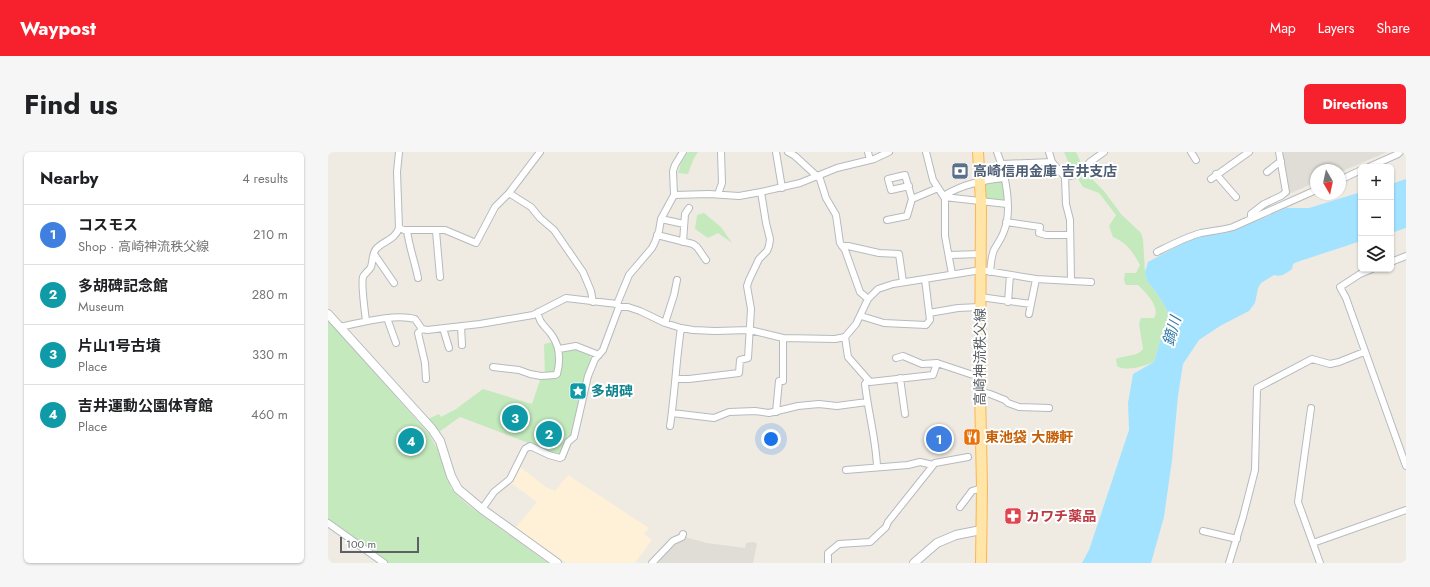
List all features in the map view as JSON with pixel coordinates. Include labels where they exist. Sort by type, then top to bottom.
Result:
[{"type":"main road","name":"高崎神流秩父線","points":[[978,152],[981,180],[981,254],[985,271],[980,302],[982,488],[981,563]]},
{"type":"street","points":[[366,321],[363,277],[371,267],[377,248],[390,240],[399,228],[397,172],[398,152]]},
{"type":"street","points":[[399,228],[407,230],[445,230],[476,243],[495,207],[509,193],[537,158],[540,152]]},
{"type":"street","points":[[482,509],[494,492],[510,479],[527,447],[530,446],[549,455],[560,458],[562,457],[568,442],[574,436],[588,376],[595,359],[603,350],[630,275],[652,248],[659,231],[661,219],[674,195],[673,171],[683,152]]},
{"type":"street","points":[[718,194],[722,183],[721,152]]},
{"type":"street","points":[[776,152],[782,188]]},
{"type":"street","points":[[788,152],[818,176],[822,183],[828,202],[836,215],[842,246],[845,250],[860,292],[868,299]]},
{"type":"street","points":[[868,152],[870,160]]},
{"type":"street","points":[[674,195],[718,194],[739,196],[782,188],[800,183],[837,168],[870,160],[889,152]]},
{"type":"street","points":[[926,152],[931,175],[944,198],[945,236],[952,274]]},
{"type":"street","points":[[985,271],[1004,231],[1006,222],[1007,191],[1002,164],[997,152]]},
{"type":"street","points":[[1049,152],[1052,162],[1065,177],[1066,204],[1070,220],[1071,281]]},
{"type":"street","points":[[1065,177],[1074,175],[1085,168],[1090,162],[1104,152]]},
{"type":"street","points":[[1191,152],[1196,160]]},
{"type":"street","points":[[1236,197],[1214,176],[1249,152]]},
{"type":"street","points":[[1251,218],[1251,214],[1256,210],[1286,192],[1279,152]]},
{"type":"street","points":[[1376,164],[1400,152]]},
{"type":"street","points":[[1267,172],[1281,161]]},
{"type":"street","points":[[1002,164],[1052,162]]},
{"type":"street","points":[[1346,177],[1358,171]]},
{"type":"street","points":[[944,198],[945,195],[954,189],[981,180],[1004,178]]},
{"type":"street","points":[[887,220],[908,216],[912,199],[908,186]]},
{"type":"street","points":[[912,199],[938,188]]},
{"type":"street","points":[[676,379],[689,379],[739,373],[740,360],[748,358],[751,309],[748,286],[749,280],[759,259],[769,246],[770,239],[761,192]]},
{"type":"street","points":[[509,193],[531,207],[540,218],[557,233],[583,272],[591,292],[593,302]]},
{"type":"street","points":[[1157,252],[1187,238],[1202,233],[1233,227],[1310,193]]},
{"type":"street","points":[[944,198],[1007,204]]},
{"type":"street","points":[[684,242],[684,224],[689,208]]},
{"type":"street","points":[[661,219],[684,224]]},
{"type":"street","points":[[1006,222],[1040,227],[1039,233],[1046,235],[1070,235]]},
{"type":"street","points":[[407,230],[418,278]]},
{"type":"street","points":[[436,231],[440,277]]},
{"type":"street","points":[[657,235],[693,244],[697,247],[706,260]]},
{"type":"street","points":[[842,246],[879,253],[899,254],[903,282]]},
{"type":"street","points":[[374,254],[394,282]]},
{"type":"street","points":[[949,255],[981,254]]},
{"type":"street","points":[[1394,261],[1406,256]]},
{"type":"street","points":[[339,326],[387,318],[411,317],[415,319],[422,329],[427,330],[480,324],[533,314],[566,298],[628,307],[681,328],[704,331],[750,330],[783,338],[835,340],[845,337],[856,324],[868,299],[878,289],[903,282],[952,274],[985,271],[1036,279],[1091,282]]},
{"type":"street","points":[[1365,272],[1340,287],[1346,298],[1364,352],[1406,466]]},
{"type":"street","points":[[1008,302],[1010,275]]},
{"type":"street","points":[[860,316],[884,323],[910,323],[922,325],[928,323],[930,320],[925,279]]},
{"type":"street","points":[[1029,314],[1036,279]]},
{"type":"street","points":[[665,322],[674,295],[677,280]]},
{"type":"street","points":[[929,313],[958,308],[980,302],[1031,304]]},
{"type":"street","points":[[493,367],[519,370],[541,376],[557,374],[559,366],[559,349],[551,334],[541,322],[538,312]]},
{"type":"street","points":[[328,314],[432,429],[440,441],[451,476],[458,489],[482,509],[557,563]]},
{"type":"street","points":[[387,318],[396,343]]},
{"type":"street","points":[[461,326],[462,345]]},
{"type":"street","points":[[443,328],[449,348]]},
{"type":"street","points":[[670,426],[681,328]]},
{"type":"street","points":[[422,329],[418,333],[425,363],[426,379]]},
{"type":"street","points":[[845,337],[848,357],[870,382],[933,375],[937,364]]},
{"type":"street","points":[[776,412],[778,381],[783,381],[783,338]]},
{"type":"street","points":[[559,349],[576,346],[599,354]]},
{"type":"street","points":[[1229,563],[1237,539],[1255,470],[1257,388],[1312,359],[1330,364],[1364,352]]},
{"type":"street","points":[[896,358],[904,356],[922,364],[937,364],[980,376]]},
{"type":"street","points":[[900,378],[905,414]]},
{"type":"street","points":[[868,380],[865,384],[877,453],[877,467]]},
{"type":"street","points":[[980,391],[1019,407],[1049,408]]},
{"type":"street","points":[[672,413],[710,418],[718,417],[729,412],[755,411],[769,413],[798,406],[819,404],[837,406],[867,402]]},
{"type":"street","points":[[1311,408],[1298,502],[1320,563]]},
{"type":"street","points":[[828,563],[828,553],[839,544],[870,542],[875,538],[886,527],[888,522],[933,465],[938,462],[968,457]]},
{"type":"street","points":[[846,470],[908,465],[920,462],[933,465]]},
{"type":"street","points":[[960,507],[972,491],[982,488]]},
{"type":"street","points":[[1313,543],[1406,510]]},
{"type":"street","points":[[328,523],[384,563]]},
{"type":"street","points":[[914,563],[937,544],[956,535],[982,530]]},
{"type":"street","points":[[1203,531],[1237,539]]},
{"type":"street","points":[[652,563],[673,541],[682,537],[683,534]]},
{"type":"shaded area","points":[[1282,152],[1387,152],[1346,169],[1346,164],[1310,164],[1310,185],[1289,194]]},
{"type":"shaded area","points":[[520,467],[546,487],[555,491],[568,475],[649,528],[644,534],[652,540],[635,563],[567,563],[515,528],[537,502],[511,483]]},
{"type":"shaded area","points":[[685,537],[707,543],[745,548],[746,543],[754,542],[757,544],[753,563],[653,563],[673,543]]},
{"type":"green space","points":[[688,152],[698,152],[688,174],[678,173],[681,163]]},
{"type":"green space","points":[[1064,152],[1076,152],[1085,172],[1104,191],[1121,214],[1141,233],[1143,239],[1147,281],[1166,308],[1169,317],[1163,331],[1154,362],[1140,367],[1121,368],[1117,366],[1116,359],[1134,355],[1143,349],[1139,324],[1141,318],[1154,318],[1156,309],[1152,300],[1138,285],[1126,285],[1124,280],[1125,273],[1136,273],[1140,265],[1129,248],[1113,237],[1109,226],[1116,215],[1099,193],[1083,187],[1070,166]]},
{"type":"green space","points":[[1003,180],[1006,201],[985,201],[984,182]]},
{"type":"green space","points":[[704,213],[721,227],[732,243],[718,233],[708,238],[695,229],[697,215]]},
{"type":"green space","points":[[328,320],[429,434],[438,450],[451,488],[457,495],[468,505],[548,563],[381,563],[328,525]]},
{"type":"green space","points":[[552,342],[555,343],[558,350],[574,347],[589,353],[592,362],[572,435],[560,456],[460,417],[439,432],[428,419],[439,414],[441,417],[456,409],[483,389],[532,404],[541,377],[545,377],[544,344]]},
{"type":"water","points":[[1406,179],[1406,228],[1394,232],[1394,200],[1394,183]]},
{"type":"water","name":"鏑川","points":[[1358,193],[1358,242],[1297,262],[1293,264],[1292,269],[1285,274],[1279,276],[1274,275],[1261,283],[1258,288],[1255,303],[1249,311],[1220,326],[1199,340],[1183,364],[1164,517],[1151,563],[1082,563],[1089,550],[1129,430],[1128,403],[1133,374],[1154,362],[1163,331],[1169,317],[1166,308],[1147,281],[1145,272],[1148,262],[1191,239],[1221,234],[1286,208],[1309,208],[1335,200],[1346,200],[1346,197]]},
{"type":"place","name":"高崎信用金庫 吉井支店","points":[[960,171]]},
{"type":"place","name":"多胡碑","points":[[578,391]]},
{"type":"place","name":"片山1号古墳","points":[[515,418]]},
{"type":"place","name":"多胡碑記念館","points":[[549,434]]},
{"type":"place","name":"東池袋 大勝軒","points":[[972,437]]},
{"type":"place","name":"コスモス","points":[[939,439]]},
{"type":"place","name":"吉井運動公園体育館","points":[[411,441]]},
{"type":"place","name":"カワチ薬品","points":[[1013,516]]}]
